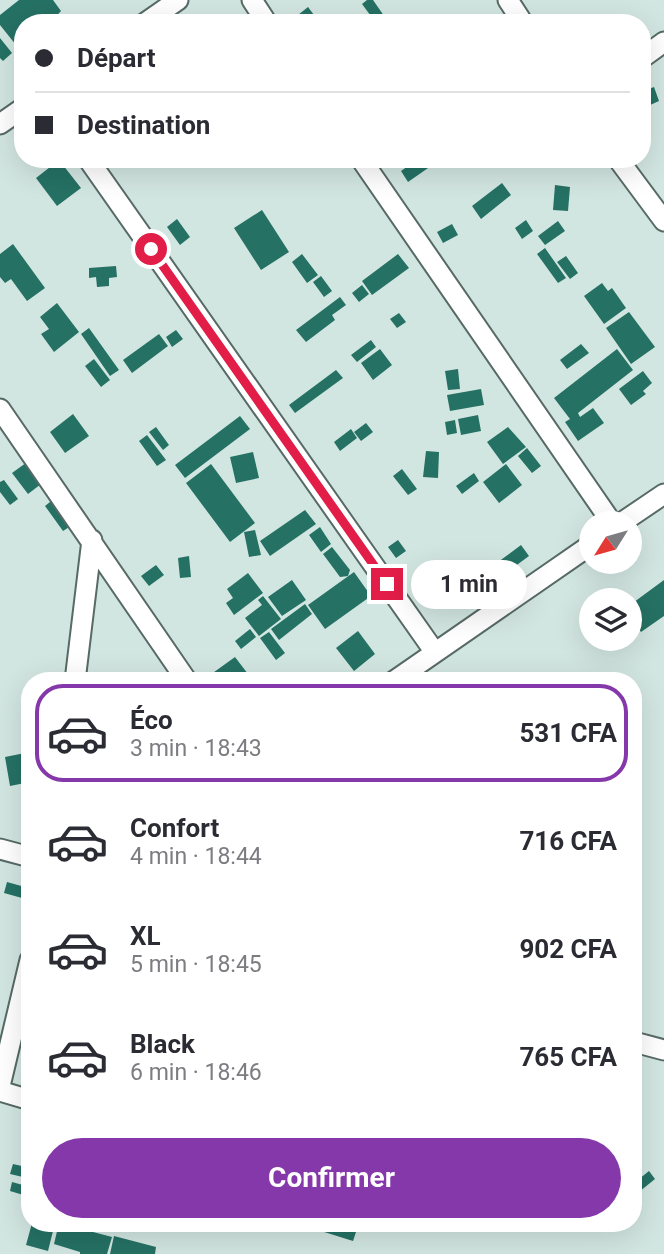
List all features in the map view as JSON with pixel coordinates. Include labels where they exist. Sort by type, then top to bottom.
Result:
[{"type":"street","points":[[158,14],[178,0]]},
{"type":"street","points":[[94,168],[434,651]]},
{"type":"street","points":[[367,168],[604,511]]},
{"type":"street","points":[[625,168],[664,221]]},
{"type":"street","points":[[0,409],[181,672]]},
{"type":"street","points":[[639,511],[664,494]]},
{"type":"street","points":[[76,672],[92,540]]},
{"type":"street","points":[[406,672],[579,553]]},
{"type":"street","points":[[0,849],[21,855]]},
{"type":"street","points":[[21,998],[0,1088],[21,1096]]},
{"type":"street","points":[[642,1044],[664,1050]]},
{"type":"building","points":[[19,0],[53,0],[61,11],[58,14],[14,14],[14,42],[0,25],[0,15]]},
{"type":"building","points":[[373,0],[383,14],[369,14],[362,4]]},
{"type":"building","points":[[308,7],[313,14],[299,14]]},
{"type":"building","points":[[0,38],[12,53],[3,61],[0,58]]},
{"type":"building","points":[[654,87],[659,101],[651,105],[651,88]]},
{"type":"building","points":[[49,168],[65,168],[81,188],[57,206],[36,178]]},
{"type":"building","points":[[405,168],[428,168],[408,182],[401,171]]},
{"type":"building","points":[[502,183],[511,195],[481,219],[472,206]]},
{"type":"building","points":[[555,185],[570,187],[568,211],[553,210]]},
{"type":"building","points":[[262,210],[289,252],[261,270],[234,228]]},
{"type":"building","points":[[177,219],[190,237],[180,245],[167,227]]},
{"type":"building","points":[[526,220],[533,231],[522,239],[515,228]]},
{"type":"building","points":[[558,221],[565,231],[545,245],[538,236]]},
{"type":"building","points":[[452,224],[458,235],[443,243],[437,232]]},
{"type":"building","points":[[13,244],[45,288],[27,301],[11,279],[5,283],[0,277],[0,254]]},
{"type":"building","points":[[545,248],[566,278],[558,283],[537,254]]},
{"type":"building","points":[[302,254],[318,275],[307,283],[292,262]]},
{"type":"building","points":[[398,254],[409,268],[372,295],[362,281]]},
{"type":"building","points":[[566,256],[578,273],[570,279],[557,262]]},
{"type":"building","points":[[116,266],[117,277],[109,278],[109,286],[97,287],[96,277],[89,278],[89,268]]},
{"type":"building","points":[[321,276],[332,291],[324,297],[313,282]]},
{"type":"building","points":[[602,283],[608,291],[612,288],[626,308],[604,324],[584,296]]},
{"type":"building","points":[[362,285],[369,294],[359,302],[352,293]]},
{"type":"building","points":[[340,297],[346,305],[332,315],[335,320],[306,342],[296,330]]},
{"type":"building","points":[[57,303],[79,332],[54,352],[41,334],[49,329],[40,317]]},
{"type":"building","points":[[629,312],[655,347],[631,364],[606,328]]},
{"type":"building","points":[[399,313],[406,322],[397,328],[390,319]]},
{"type":"building","points":[[89,328],[119,370],[110,376],[81,334]]},
{"type":"building","points":[[176,330],[183,339],[172,347],[166,337]]},
{"type":"building","points":[[159,334],[168,346],[132,373],[123,360]]},
{"type":"building","points":[[371,340],[376,347],[357,362],[351,355]]},
{"type":"building","points":[[581,344],[589,353],[567,369],[560,360]]},
{"type":"building","points":[[380,349],[392,365],[373,380],[361,363]]},
{"type":"building","points":[[617,349],[633,370],[578,413],[580,417],[593,408],[604,423],[578,441],[565,422],[570,419],[554,398]]},
{"type":"building","points":[[94,359],[110,380],[101,387],[85,366]]},
{"type":"building","points":[[458,369],[460,389],[448,390],[445,371]]},
{"type":"building","points":[[336,370],[343,378],[295,413],[289,405]]},
{"type":"building","points":[[643,371],[652,383],[643,391],[646,394],[631,405],[619,389]]},
{"type":"building","points":[[481,389],[484,405],[450,411],[447,395]]},
{"type":"building","points":[[73,414],[89,436],[65,453],[50,432]]},
{"type":"building","points":[[478,415],[481,431],[461,435],[458,419]]},
{"type":"building","points":[[240,416],[250,429],[185,478],[175,465]]},
{"type":"building","points":[[455,420],[457,433],[447,435],[445,422]]},
{"type":"building","points":[[366,423],[373,432],[361,441],[354,432]]},
{"type":"building","points":[[156,427],[169,445],[163,450],[149,432]]},
{"type":"building","points":[[508,427],[526,447],[503,464],[487,442]]},
{"type":"building","points":[[351,429],[357,438],[340,451],[334,442]]},
{"type":"building","points":[[147,435],[166,460],[157,466],[139,441]]},
{"type":"building","points":[[527,448],[541,466],[532,473],[518,456]]},
{"type":"building","points":[[426,451],[439,452],[438,478],[423,477]]},
{"type":"building","points":[[253,452],[259,478],[236,483],[230,457]]},
{"type":"building","points":[[30,460],[45,481],[28,494],[12,473]]},
{"type":"building","points":[[211,464],[255,523],[230,542],[186,483]]},
{"type":"building","points":[[506,464],[522,485],[499,503],[483,482]]},
{"type":"building","points":[[402,469],[417,489],[408,495],[393,476]]},
{"type":"building","points":[[474,473],[479,481],[462,494],[456,486]]},
{"type":"building","points":[[4,480],[18,499],[10,505],[0,492],[0,482]]},
{"type":"building","points":[[55,498],[74,524],[63,531],[45,506]]},
{"type":"building","points":[[305,510],[316,524],[270,556],[260,541]]},
{"type":"building","points":[[320,527],[331,544],[321,552],[309,535]]},
{"type":"building","points":[[255,530],[261,555],[249,557],[244,532]]},
{"type":"building","points":[[398,540],[406,551],[396,558],[388,547]]},
{"type":"building","points":[[521,545],[529,556],[502,576],[494,565]]},
{"type":"building","points":[[332,547],[350,570],[348,576],[340,577],[323,554]]},
{"type":"building","points":[[189,556],[191,577],[180,578],[178,558]]},
{"type":"building","points":[[156,565],[164,575],[149,586],[141,576]]},
{"type":"building","points":[[354,572],[371,596],[325,629],[308,605]]},
{"type":"building","points":[[248,573],[263,593],[234,615],[226,603],[233,598],[227,589]]},
{"type":"building","points":[[478,576],[487,588],[476,596],[467,584]]},
{"type":"building","points":[[292,580],[306,600],[282,616],[268,597]]},
{"type":"building","points":[[664,580],[664,616],[642,631],[642,596]]},
{"type":"building","points":[[263,596],[281,619],[259,636],[245,618],[262,605],[258,600]]},
{"type":"building","points":[[305,604],[312,614],[279,640],[271,629]]},
{"type":"building","points":[[250,629],[256,637],[241,649],[235,641]]},
{"type":"building","points":[[358,631],[375,654],[354,671],[336,648]]},
{"type":"building","points":[[269,632],[285,653],[276,660],[260,638]]},
{"type":"building","points":[[235,657],[246,672],[214,672]]},
{"type":"building","points":[[21,754],[21,784],[10,786],[5,757]]},
{"type":"building","points":[[7,882],[21,886],[21,898],[4,893]]},
{"type":"building","points":[[13,1164],[21,1166],[21,1177],[10,1174]]},
{"type":"building","points":[[649,1171],[655,1179],[642,1190],[642,1177]]},
{"type":"building","points":[[12,1182],[21,1184],[21,1194],[10,1191]]},
{"type":"building","points":[[30,1232],[53,1232],[48,1251],[26,1245]]},
{"type":"building","points":[[57,1232],[93,1232],[112,1237],[107,1254],[80,1254],[54,1244]]},
{"type":"building","points":[[324,1232],[356,1232],[353,1241]]},
{"type":"building","points":[[114,1236],[156,1247],[155,1254],[110,1254]]},
{"type":"route","points":[[151,249],[387,584]]}]
